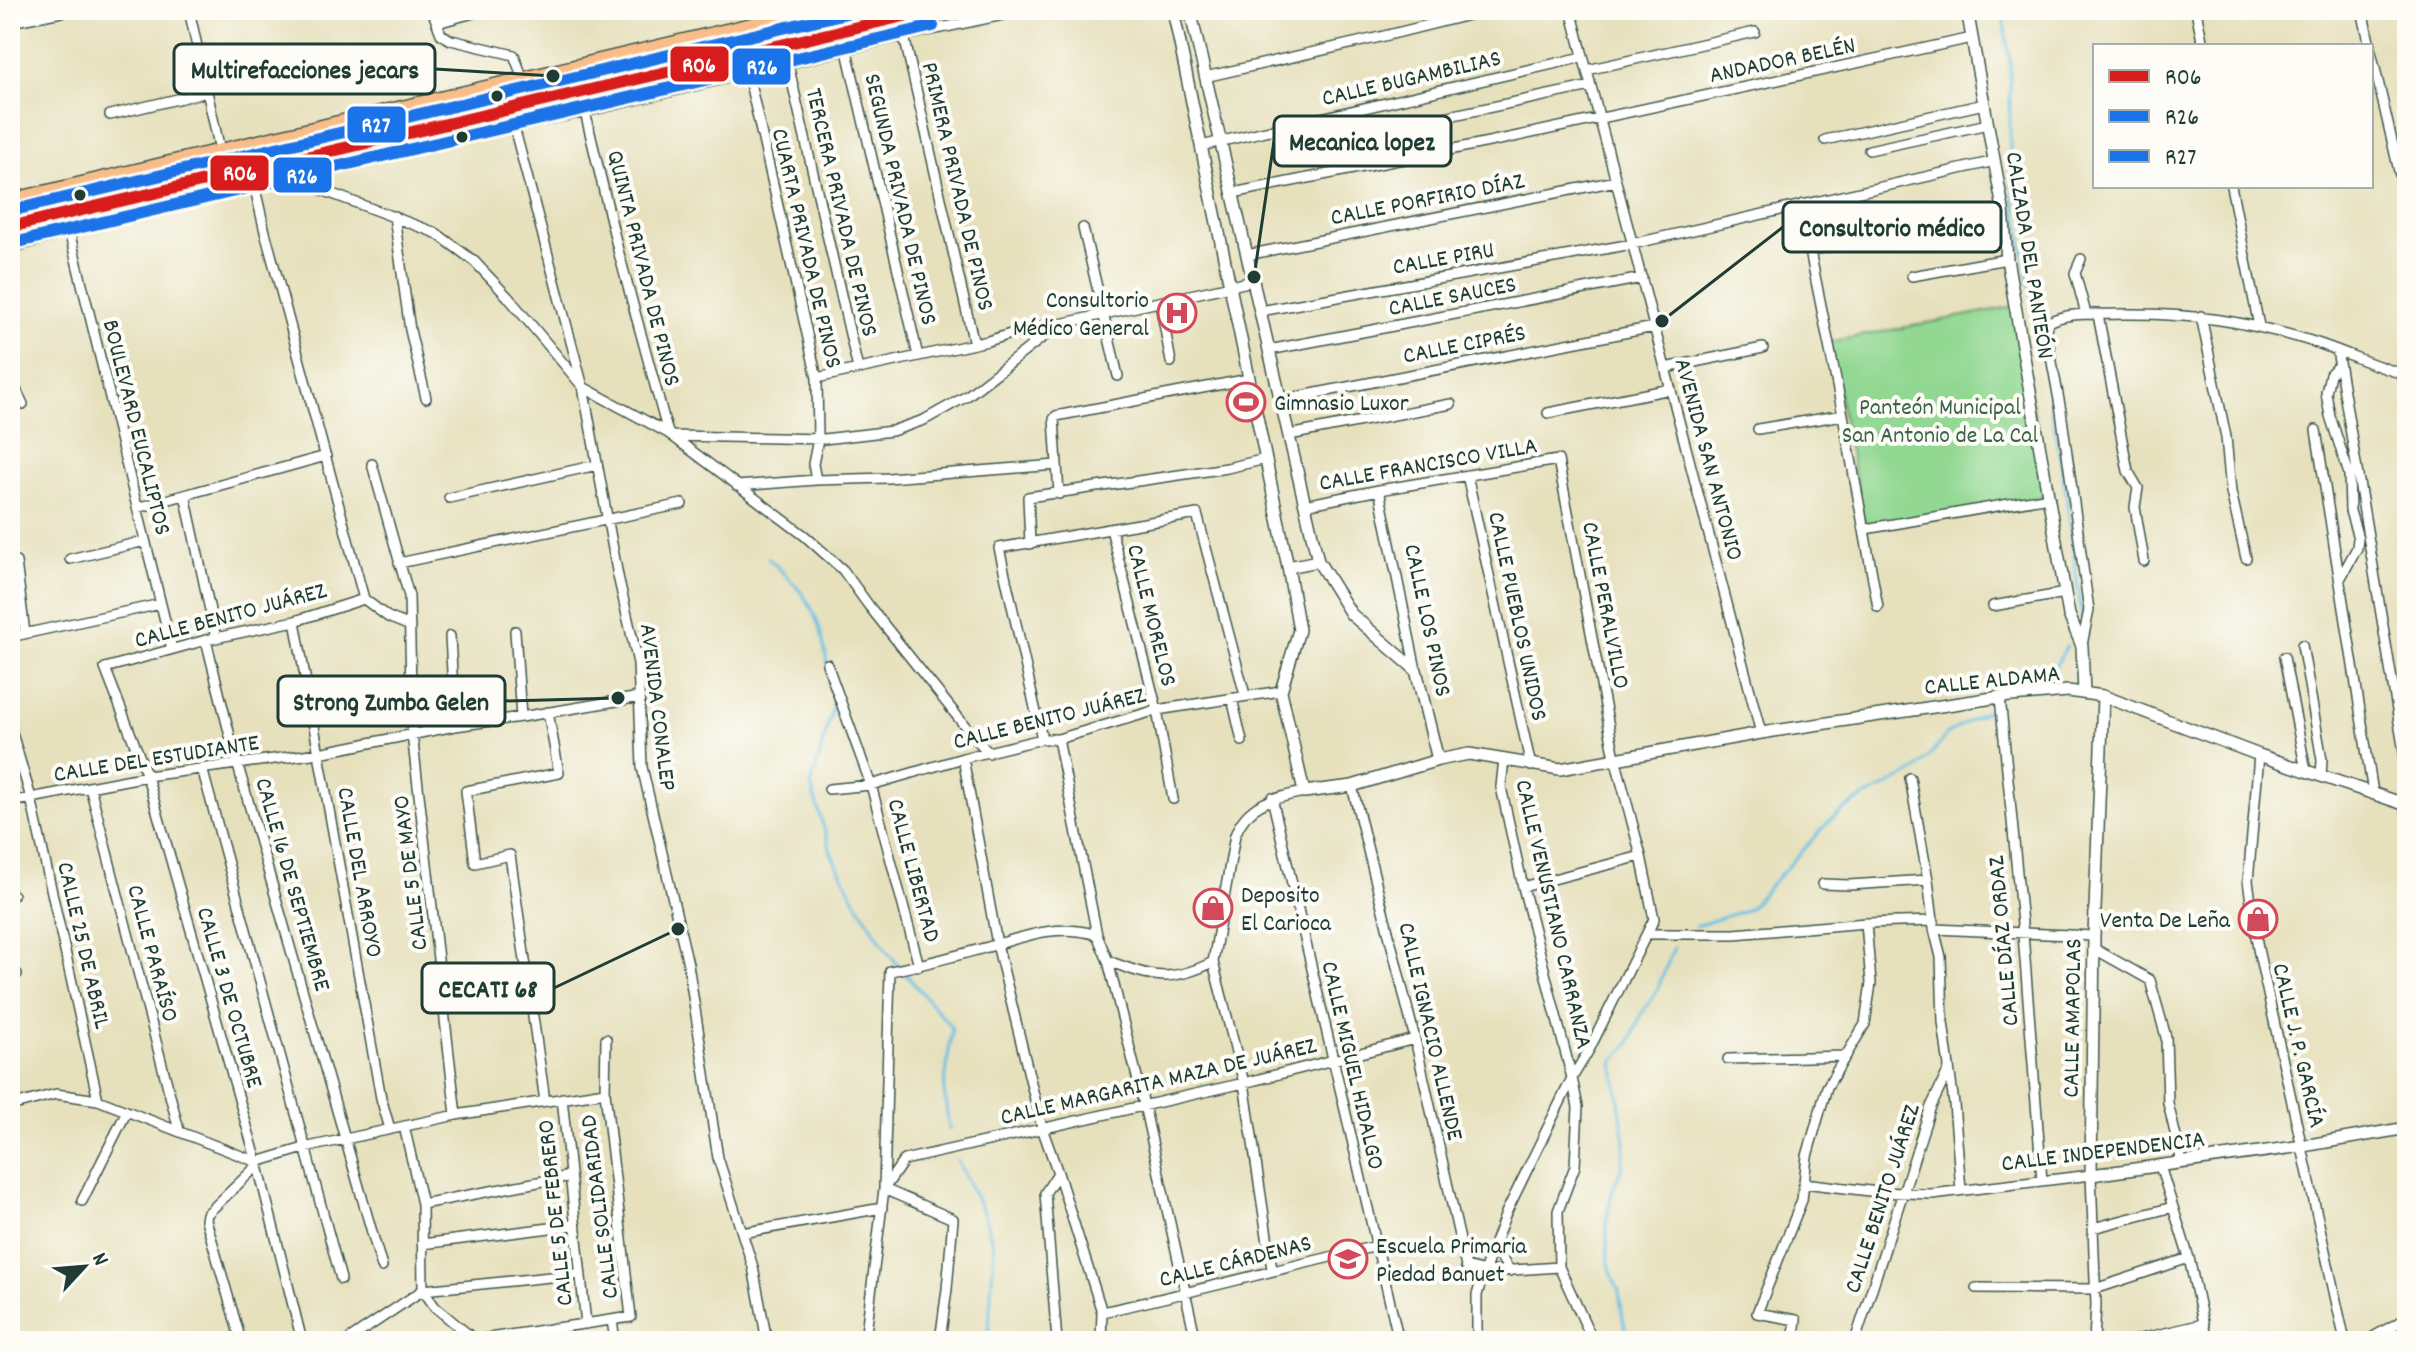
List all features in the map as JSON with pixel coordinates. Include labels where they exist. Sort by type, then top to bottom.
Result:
[{"type":"main road","points":[[10,201],[815,10]]},
{"type":"main road","points":[[10,227],[929,10]]},
{"type":"main road","points":[[65,215],[69,198],[77,193],[129,180],[136,170]]},
{"type":"street","points":[[10,22],[72,10]]},
{"type":"street","points":[[189,10],[220,150]]},
{"type":"street","points":[[432,10],[441,34],[451,40],[514,55],[523,79]]},
{"type":"street","points":[[437,23],[484,10]]},
{"type":"street","points":[[10,248],[254,184],[585,112],[1026,10]]},
{"type":"street","points":[[1173,10],[1299,630],[1281,691],[1304,792],[1272,798],[1240,822],[1235,835],[1213,962],[1244,1083],[1272,1269]]},
{"type":"street","points":[[1190,10],[1318,561],[1351,614],[1416,670]]},
{"type":"street","points":[[1205,77],[1489,10]]},
{"type":"street","name":"AVENIDA SAN ANTONIO","points":[[1571,10],[1761,733]]},
{"type":"street","name":"CALZADA DEL PANTEÓN","points":[[1967,10],[1995,161],[2007,259],[2065,593],[2069,615],[2082,646],[2084,693]]},
{"type":"street","points":[[2196,10],[2203,44]]},
{"type":"street","points":[[2362,10],[2369,44]]},
{"type":"street","points":[[862,26],[866,46]]},
{"type":"street","points":[[1587,70],[1755,32]]},
{"type":"street","name":"PRIMERA PRIVADA DE PINOS","points":[[904,36],[974,344]]},
{"type":"street","name":"ANDADOR BELÉN","points":[[1233,193],[1509,138],[1972,38]]},
{"type":"street","name":"SEGUNDA PRIVADA DE PINOS","points":[[847,51],[918,356]]},
{"type":"street","name":"CALLE BUGAMBILIAS","points":[[1201,146],[1583,57]]},
{"type":"street","points":[[2373,61],[2402,184],[2407,188]]},
{"type":"street","name":"TERCERA PRIVADA DE PINOS","points":[[788,64],[858,369]]},
{"type":"street","name":"CUARTA PRIVADA DE PINOS","points":[[748,74],[817,378],[818,439],[813,464],[816,480]]},
{"type":"street","points":[[1359,135],[1591,86]]},
{"type":"street","points":[[110,115],[207,92]]},
{"type":"street","points":[[1825,140],[1984,104]]},
{"type":"street","name":"QUINTA PRIVADA DE PINOS","points":[[585,112],[618,250],[670,435]]},
{"type":"street","points":[[1869,150],[1988,124]]},
{"type":"street","points":[[446,125],[449,141]]},
{"type":"street","name":"AVENIDA CONALEP","points":[[514,127],[583,387],[618,576],[638,663],[642,767],[688,964],[718,1158],[753,1267],[767,1341]]},
{"type":"street","name":"CALLE PIRU","points":[[1260,311],[1632,244],[1995,161]]},
{"type":"street","points":[[302,173],[314,187],[436,233],[474,261],[518,308],[583,387],[670,435],[805,536],[843,570],[989,753]]},
{"type":"street","name":"CALLE PORFIRIO DÍAZ","points":[[1247,255],[1616,181]]},
{"type":"street","points":[[254,184],[364,599],[388,617],[410,626]]},
{"type":"street","points":[[2231,188],[2259,326]]},
{"type":"street","points":[[1804,204],[1810,251],[1878,607]]},
{"type":"street","points":[[1810,251],[2003,209]]},
{"type":"street","name":"BOULEVARD EUCALIPTOS","points":[[65,215],[172,649]]},
{"type":"street","points":[[394,216],[410,330],[426,398]]},
{"type":"street","points":[[1083,228],[1118,376]]},
{"type":"street","points":[[1912,276],[2007,259]]},
{"type":"street","points":[[2081,259],[2075,273],[2086,314]]},
{"type":"street","name":"CALLE SAUCES","points":[[1269,350],[1642,278]]},
{"type":"street","points":[[817,378],[974,344],[1033,327],[1060,324],[1253,281]]},
{"type":"street","points":[[1160,302],[1171,362]]},
{"type":"street","points":[[2082,646],[2089,610],[2061,411],[2046,329],[2048,322],[2063,315],[2086,314],[2167,313],[2201,316],[2259,326],[2407,375]]},
{"type":"street","points":[[2098,315],[2128,471],[2138,488],[2135,507],[2144,561]]},
{"type":"street","points":[[2201,316],[2226,437],[2231,492],[2246,558]]},
{"type":"street","points":[[670,435],[818,439],[892,431],[924,420],[967,396],[1060,324]]},
{"type":"street","name":"CALLE CIPRÉS","points":[[1281,400],[1654,327]]},
{"type":"street","points":[[1665,368],[1763,348]]},
{"type":"street","points":[[2337,350],[2407,770]]},
{"type":"street","points":[[2339,365],[2330,374],[2326,393],[2330,416],[2349,474],[2350,511],[2358,538],[2357,548],[2340,579]]},
{"type":"street","points":[[10,377],[23,404]]},
{"type":"street","points":[[1059,494],[1056,416],[1249,379]]},
{"type":"street","points":[[1548,413],[1671,389]]},
{"type":"street","points":[[1289,435],[1451,404]]},
{"type":"street","points":[[1758,429],[1843,415]]},
{"type":"street","points":[[2316,430],[2373,793]]},
{"type":"street","points":[[137,508],[326,456]]},
{"type":"street","points":[[1030,544],[1028,497],[1227,468],[1266,459]]},
{"type":"street","name":"CALLE FRANCISCO VILLA","points":[[1305,505],[1558,460]]},
{"type":"street","name":"CALLE PERALVILLO","points":[[1558,460],[1615,758],[1654,919],[1647,934]]},
{"type":"street","name":"CALLE 5 DE MAYO","points":[[372,464],[409,596],[412,734],[456,1115]]},
{"type":"street","points":[[449,498],[597,465]]},
{"type":"street","points":[[737,486],[1057,465]]},
{"type":"street","name":"CALLE PUEBLOS UNIDOS","points":[[1467,475],[1531,766]]},
{"type":"street","name":"CALLE LOS PINOS","points":[[1379,490],[1438,760]]},
{"type":"street","name":"CALLE 16 DE SEPTIEMBRE","points":[[185,495],[238,764],[382,1267]]},
{"type":"street","points":[[1865,529],[2049,497]]},
{"type":"street","points":[[399,563],[682,504]]},
{"type":"street","points":[[1042,739],[999,548],[1197,514],[1245,695]]},
{"type":"street","name":"CALLE MORELOS","points":[[1111,529],[1157,710],[1173,799]]},
{"type":"street","points":[[70,559],[145,541]]},
{"type":"street","points":[[1288,567],[1318,561]]},
{"type":"street","points":[[16,562],[25,633]]},
{"type":"street","points":[[1993,606],[2065,593]]},
{"type":"street","name":"CALLE BENITO JUÁREZ","points":[[105,668],[211,639],[295,621],[364,599]]},
{"type":"street","points":[[10,637],[161,604]]},
{"type":"street","name":"CALLE DEL ARROYO","points":[[295,621],[381,1098],[390,1129]]},
{"type":"street","points":[[515,631],[521,717]]},
{"type":"street","points":[[450,636],[455,726]]},
{"type":"street","points":[[2302,645],[2322,760],[2321,776]]},
{"type":"street","points":[[2284,657],[2306,771]]},
{"type":"street","name":"CALLE LIBERTAD","points":[[827,664],[871,785],[919,966]]},
{"type":"street","name":"CALLE 3 DE OCTUBRE","points":[[105,668],[147,776],[257,1163],[302,1341]]},
{"type":"street","name":"CALLE BENITO JUÁREZ","points":[[829,789],[871,785],[963,758],[1042,739],[1058,739],[1157,710],[1281,691]]},
{"type":"street","name":"CALLE ALDAMA","points":[[1304,792],[1352,786],[1469,754],[1560,769],[1761,733],[2000,697],[2068,691],[2103,696],[2259,755],[2407,805]]},
{"type":"street","name":"CALLE AMAPOLAS","points":[[2094,1341],[2091,1175],[2094,942],[2103,696]]},
{"type":"street","name":"CALLE DEL ESTUDIANTE","points":[[10,802],[147,776],[319,753],[455,726],[640,697]]},
{"type":"street","name":"CALLE DÍAZ ORDAZ","points":[[2000,697],[2023,934],[2042,1181]]},
{"type":"street","points":[[1232,698],[1242,741]]},
{"type":"street","points":[[545,1101],[510,855],[475,863],[466,791],[559,773],[548,712]]},
{"type":"street","name":"CALLE 25 DE ABRIL","points":[[10,726],[31,798],[98,1100]]},
{"type":"street","points":[[1058,739],[1097,935],[1108,961],[1144,1105],[1196,1341]]},
{"type":"street","name":"CALLE J. P. GARCÍA","points":[[2259,755],[2248,881],[2258,949],[2345,1341]]},
{"type":"street","points":[[963,758],[997,944],[1042,1128],[1102,1312],[1101,1341]]},
{"type":"street","name":"CALLE VENUSTIANO CARRANZA","points":[[1504,759],[1501,787],[1578,1107],[1575,1166],[1558,1211],[1559,1267]]},
{"type":"street","points":[[202,768],[341,1279]]},
{"type":"street","name":"CALLE BENITO JUÁREZ","points":[[1910,778],[1941,957],[1943,1022],[1961,1190]]},
{"type":"street","name":"CALLE IGNACIO ALLENDE","points":[[1352,786],[1415,1039],[1466,1267],[1484,1272]]},
{"type":"street","name":"CALLE PARAÍSO","points":[[90,787],[179,1130]]},
{"type":"street","name":"CALLE MIGUEL HIDALGO","points":[[1272,798],[1399,1341]]},
{"type":"street","points":[[1523,887],[1641,856]]},
{"type":"street","points":[[1823,884],[1928,880]]},
{"type":"street","points":[[1572,1078],[1647,934],[1734,934],[1866,923],[1934,925],[2094,942],[2150,980],[2166,1037],[2168,1103],[2182,1163]]},
{"type":"street","points":[[1793,1341],[1796,1320],[1757,1313],[1802,1200],[1807,1156],[1827,1087],[1865,1024],[1871,995],[1866,923]]},
{"type":"street","points":[[865,1341],[884,1189],[890,971],[919,966],[1031,933],[1078,929],[1097,935]]},
{"type":"street","points":[[1108,961],[1164,978],[1213,962]]},
{"type":"street","name":"CALLE SOLIDARIDAD","points":[[606,1039],[605,1092],[631,1317],[612,1320]]},
{"type":"street","name":"CALLE MARGARITA MAZA DE JUÁREZ","points":[[884,1189],[904,1160],[1244,1083],[1415,1039]]},
{"type":"street","points":[[1728,1059],[1846,1056]]},
{"type":"street","name":"CALLE BENITO JUÁREZ","points":[[1855,1341],[1930,1109],[1949,1069]]},
{"type":"street","name":"CALLE VENUSTIANO CARRANZA","points":[[1477,1337],[1477,1295],[1484,1272],[1506,1213],[1572,1078]]},
{"type":"street","points":[[241,1341],[206,1220],[207,1214],[257,1163],[304,1148],[456,1115],[605,1092]]},
{"type":"street","points":[[10,1106],[56,1094],[98,1100],[257,1163]]},
{"type":"street","name":"CALLE 5 DE FEBRERO","points":[[562,1098],[586,1324]]},
{"type":"street","points":[[82,1201],[127,1111]]},
{"type":"street","points":[[404,1126],[422,1204],[423,1290],[435,1307],[476,1341],[612,1320],[615,1341]]},
{"type":"street","name":"CALLE INDEPENDENCIA","points":[[1804,1183],[1878,1192],[1932,1194],[2182,1163],[2407,1128]]},
{"type":"street","points":[[2160,1166],[2189,1258],[2207,1341]]},
{"type":"street","points":[[1057,1341],[1045,1193],[1058,1173]]},
{"type":"street","points":[[422,1204],[570,1176]]},
{"type":"street","points":[[884,1189],[953,1219],[940,1341]]},
{"type":"street","points":[[2093,1228],[2173,1207]]},
{"type":"street","points":[[742,1233],[882,1208]]},
{"type":"street","points":[[422,1244],[574,1225]]},
{"type":"street","name":"CALLE CÁRDENAS","points":[[1102,1312],[1377,1246]]},
{"type":"street","points":[[1494,1247],[1510,1271]]},
{"type":"street","points":[[1976,1288],[2095,1289],[2189,1258]]},
{"type":"street","points":[[1484,1272],[1559,1267],[1593,1341]]},
{"type":"street","points":[[347,1341],[423,1290],[580,1274]]},
{"type":"street","points":[[2366,1341],[2407,1318]]},
{"type":"street","points":[[2132,1341],[2203,1324]]},
{"type":"green space","name":"Panteón Municipal San Antonio de La Cal","points":[[2015,306],[2049,497],[1865,529],[1829,342]]},
{"type":"waterway","points":[[2002,10],[2010,61],[2010,173],[2066,493],[2082,619]]},
{"type":"waterway","points":[[768,558],[793,582],[809,604],[820,629],[827,663]]},
{"type":"waterway","points":[[2042,689],[2067,646]]},
{"type":"waterway","points":[[829,683],[833,706],[811,786],[832,855],[853,896],[899,966]]},
{"type":"waterway","points":[[1696,926],[1749,909],[1831,819],[1857,801],[1914,772],[1948,733],[1987,711]]},
{"type":"waterway","points":[[1631,1341],[1608,1260],[1606,1222],[1613,1189],[1622,1167],[1625,1143],[1613,1061],[1629,1044],[1642,1013],[1656,993],[1674,947]]},
{"type":"waterway","points":[[904,972],[952,1028],[944,1090],[949,1129]]},
{"type":"waterway","points":[[957,1160],[983,1212],[994,1248],[988,1341]]},
{"type":"transit line","name":"R27","points":[[10,211],[859,10]]},
{"type":"transit line","name":"R06","points":[[10,227],[929,10]]},
{"type":"transit line","name":"R26","points":[[14,243],[933,26]]},
{"type":"place","name":"Multirefacciones jecars","points":[[553,76]]},
{"type":"place","name":"Mecanica lopez","points":[[1254,277]]},
{"type":"place","name":"Consultorio Médico General","points":[[1177,313]]},
{"type":"place","name":"Consultorio médico","points":[[1662,321]]},
{"type":"place","name":"Gimnasio Luxor","points":[[1246,402]]},
{"type":"place","name":"Strong Zumba Gelen","points":[[618,698]]},
{"type":"place","name":"Deposito El Carioca","points":[[1213,908]]},
{"type":"place","name":"Venta De Leña","points":[[2258,919]]},
{"type":"place","name":"CECATI 68","points":[[678,929]]},
{"type":"place","name":"Escuela Primaria Piedad Banuet","points":[[1348,1259]]}]
